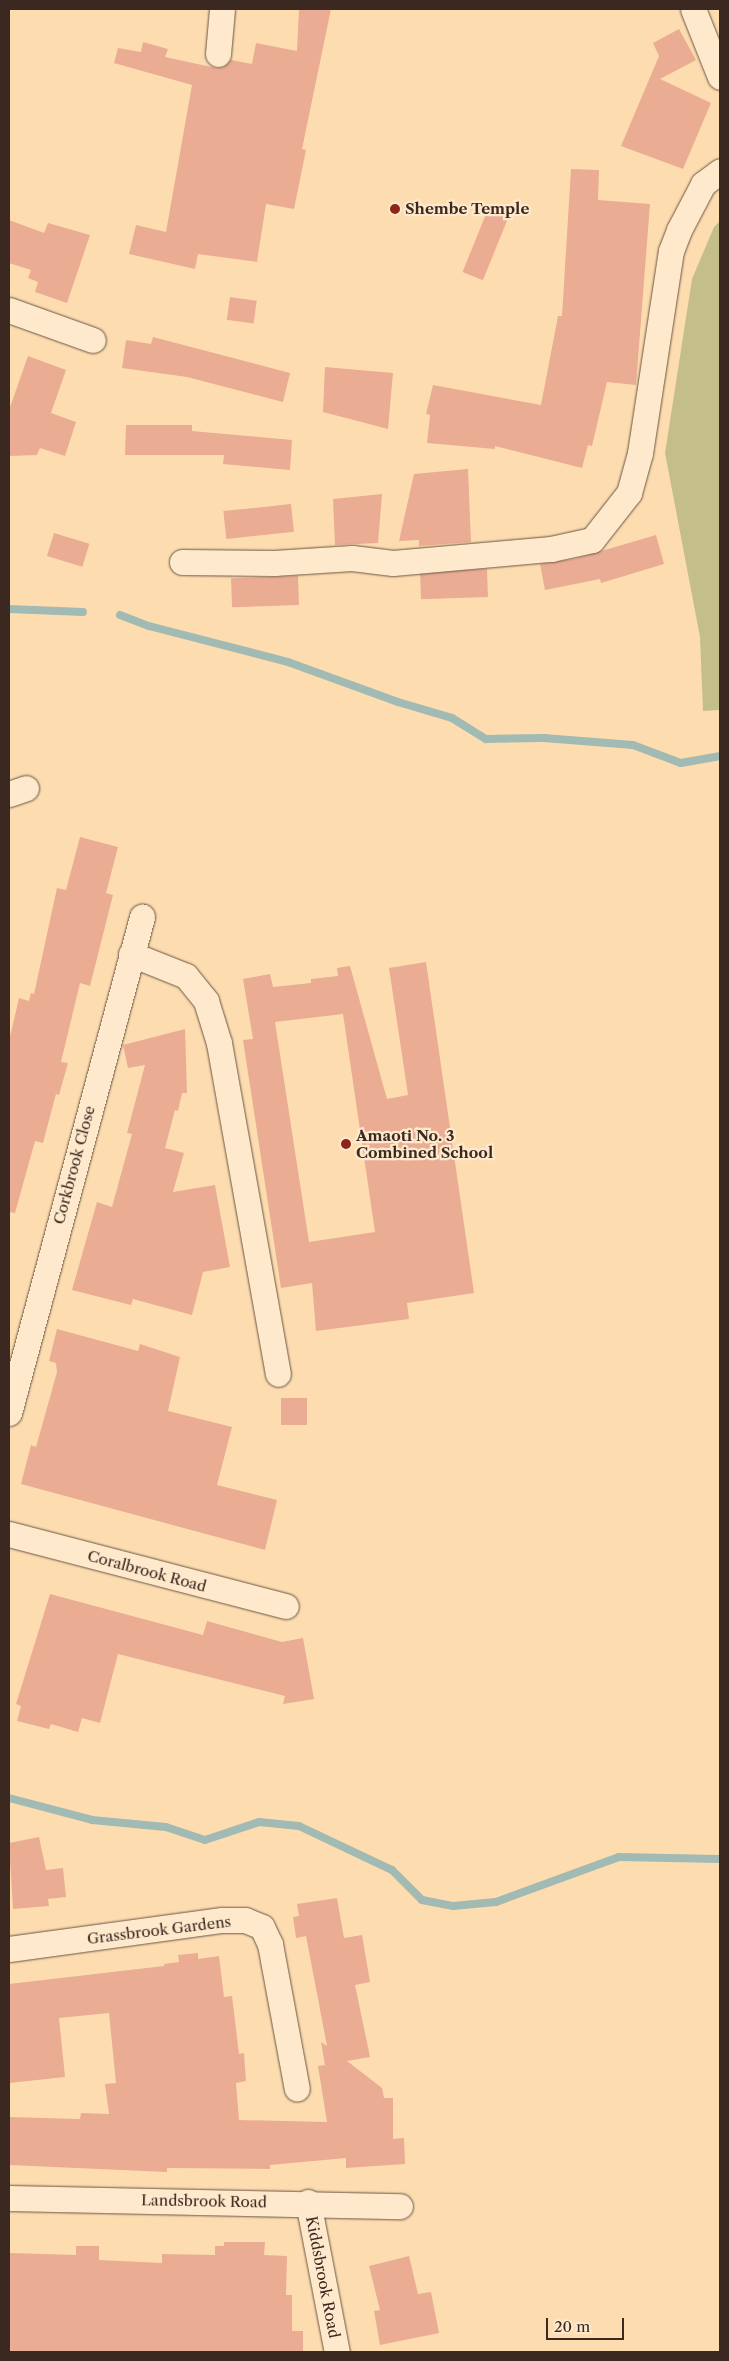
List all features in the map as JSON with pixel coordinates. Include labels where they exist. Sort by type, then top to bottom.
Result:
[{"type":"street","points":[[218,54],[222,9]]},
{"type":"street","points":[[693,9],[720,77]]},
{"type":"street","points":[[182,562],[265,563],[352,558],[393,563],[551,549],[592,540],[629,493],[640,453],[671,251],[703,184],[720,171]]},
{"type":"street","points":[[9,310],[92,340]]},
{"type":"street","name":"Corkbrook Close","points":[[9,1413],[142,917]]},
{"type":"street","points":[[131,954],[186,976],[206,1001],[220,1043],[278,1374]]},
{"type":"street","name":"Coralbrook Road","points":[[9,1534],[286,1606]]},
{"type":"street","name":"Grassbrook Gardens","points":[[9,1949],[222,1920],[245,1920],[262,1927],[270,1944],[297,2089]]},
{"type":"street","name":"Landsbrook Road","points":[[9,2198],[308,2202],[400,2206]]},
{"type":"street","name":"Kiddsbrook Road","points":[[308,2202],[338,2352]]},
{"type":"shaded area","points":[[720,221],[720,710],[703,711],[700,637],[665,453],[692,279],[714,227]]},
{"type":"building","points":[[299,9],[331,9],[302,149],[306,150],[294,209],[266,204],[257,262],[198,254],[195,269],[129,254],[136,225],[166,232],[192,85],[114,63],[118,48],[141,52],[143,42],[168,49],[165,57],[216,68],[224,67],[231,60],[252,64],[256,43],[297,51]]},
{"type":"building","points":[[679,29],[696,60],[660,79],[711,103],[683,169],[621,146],[659,56],[653,43]]},
{"type":"building","points":[[571,169],[599,170],[598,200],[650,204],[636,385],[607,382],[592,446],[588,445],[582,468],[495,446],[495,449],[427,443],[430,415],[426,414],[433,385],[541,405],[558,316],[562,316]]},
{"type":"building","points":[[488,209],[508,217],[483,280],[463,272]]},
{"type":"building","points":[[9,220],[44,233],[48,223],[90,235],[67,303],[35,292],[38,282],[28,278],[31,270],[9,263]]},
{"type":"building","points":[[230,297],[257,301],[254,324],[227,320]]},
{"type":"building","points":[[153,337],[290,373],[283,402],[187,377],[122,368],[126,340],[151,344]]},
{"type":"building","points":[[28,356],[66,370],[51,413],[76,422],[65,456],[40,448],[37,455],[9,456],[9,410]]},
{"type":"building","points":[[325,367],[393,373],[388,429],[323,412]]},
{"type":"building","points":[[126,425],[192,425],[192,431],[292,440],[290,470],[223,464],[224,455],[125,455]]},
{"type":"building","points":[[468,469],[471,542],[419,546],[419,540],[399,541],[414,474]]},
{"type":"building","points":[[382,494],[378,543],[335,545],[333,499]]},
{"type":"building","points":[[291,504],[294,532],[226,539],[223,511]]},
{"type":"building","points":[[54,533],[89,544],[82,567],[47,556]]},
{"type":"building","points":[[656,535],[664,564],[601,583],[600,579],[545,590],[540,564],[574,559]]},
{"type":"building","points":[[487,569],[488,597],[421,599],[420,571]]},
{"type":"building","points":[[298,576],[299,605],[232,607],[231,578]]},
{"type":"building","points":[[80,837],[118,847],[106,893],[113,895],[90,986],[80,983],[61,1062],[68,1063],[59,1095],[56,1094],[43,1143],[35,1141],[15,1213],[9,1212],[9,1041],[19,998],[29,1001],[31,993],[34,994],[57,888],[66,890]]},
{"type":"building","points":[[426,962],[474,1293],[407,1303],[409,1319],[316,1331],[312,1283],[281,1288],[243,1040],[253,1039],[243,979],[270,974],[273,987],[311,983],[311,979],[338,976],[337,968],[350,966],[387,1099],[408,1095],[389,968]],"holes":[[[343,1014],[375,1232],[309,1242],[275,1022]]]},
{"type":"building","points":[[185,1029],[187,1093],[182,1093],[178,1111],[175,1110],[165,1148],[184,1153],[173,1192],[215,1185],[230,1267],[203,1272],[192,1315],[133,1299],[131,1305],[72,1290],[97,1202],[112,1207],[132,1134],[127,1133],[145,1065],[128,1068],[123,1045]]},
{"type":"building","points":[[57,1329],[138,1351],[140,1344],[180,1357],[168,1411],[232,1427],[217,1485],[277,1500],[265,1550],[21,1484],[31,1445],[36,1447],[57,1372],[56,1363],[49,1361]]},
{"type":"building","points":[[281,1398],[307,1398],[307,1425],[281,1425]]},
{"type":"building","points":[[50,1594],[203,1635],[207,1621],[282,1642],[303,1638],[314,1699],[283,1704],[285,1696],[118,1654],[100,1723],[82,1718],[78,1732],[51,1724],[49,1729],[17,1721],[21,1706],[16,1704]]},
{"type":"building","points":[[39,1837],[46,1870],[63,1868],[66,1897],[48,1899],[49,1906],[13,1909],[9,1843]]},
{"type":"building","points":[[337,1898],[344,1938],[362,1935],[370,1982],[355,1985],[370,2057],[347,2061],[382,2088],[384,2098],[393,2098],[393,2139],[404,2138],[405,2164],[346,2168],[346,2158],[270,2165],[270,2169],[167,2168],[167,2172],[9,2165],[9,2117],[80,2119],[81,2113],[109,2114],[105,2084],[116,2083],[109,2013],[59,2018],[65,2077],[9,2083],[9,1984],[164,1966],[164,1964],[179,1962],[178,1955],[198,1953],[198,1959],[219,1956],[224,1997],[232,1996],[239,2054],[244,2053],[246,2081],[236,2083],[239,2120],[327,2122],[318,2066],[325,2065],[321,2042],[327,2046],[306,1936],[296,1938],[293,1917],[299,1916],[297,1904]]},
{"type":"building","points":[[224,2242],[265,2242],[264,2255],[287,2256],[286,2295],[292,2295],[292,2331],[303,2331],[303,2352],[9,2352],[10,2253],[76,2255],[76,2246],[99,2246],[99,2260],[162,2263],[162,2254],[215,2255],[215,2246],[224,2246]]},
{"type":"building","points":[[409,2256],[418,2294],[431,2292],[439,2333],[380,2345],[374,2311],[380,2310],[369,2266]]},
{"type":"waterway","points":[[9,609],[83,612]]},
{"type":"waterway","points":[[120,615],[149,626],[288,662],[398,702],[452,718],[486,739],[544,738],[633,745],[681,763],[720,756]]},
{"type":"waterway","points":[[9,1798],[92,1820],[166,1827],[205,1840],[259,1822],[299,1826],[392,1870],[422,1900],[453,1906],[496,1902],[619,1857],[720,1859]]},
{"type":"place","name":"Shembe Temple","points":[[395,209]]},
{"type":"place","name":"Amaoti No. 3 Combined School","points":[[346,1144]]}]
